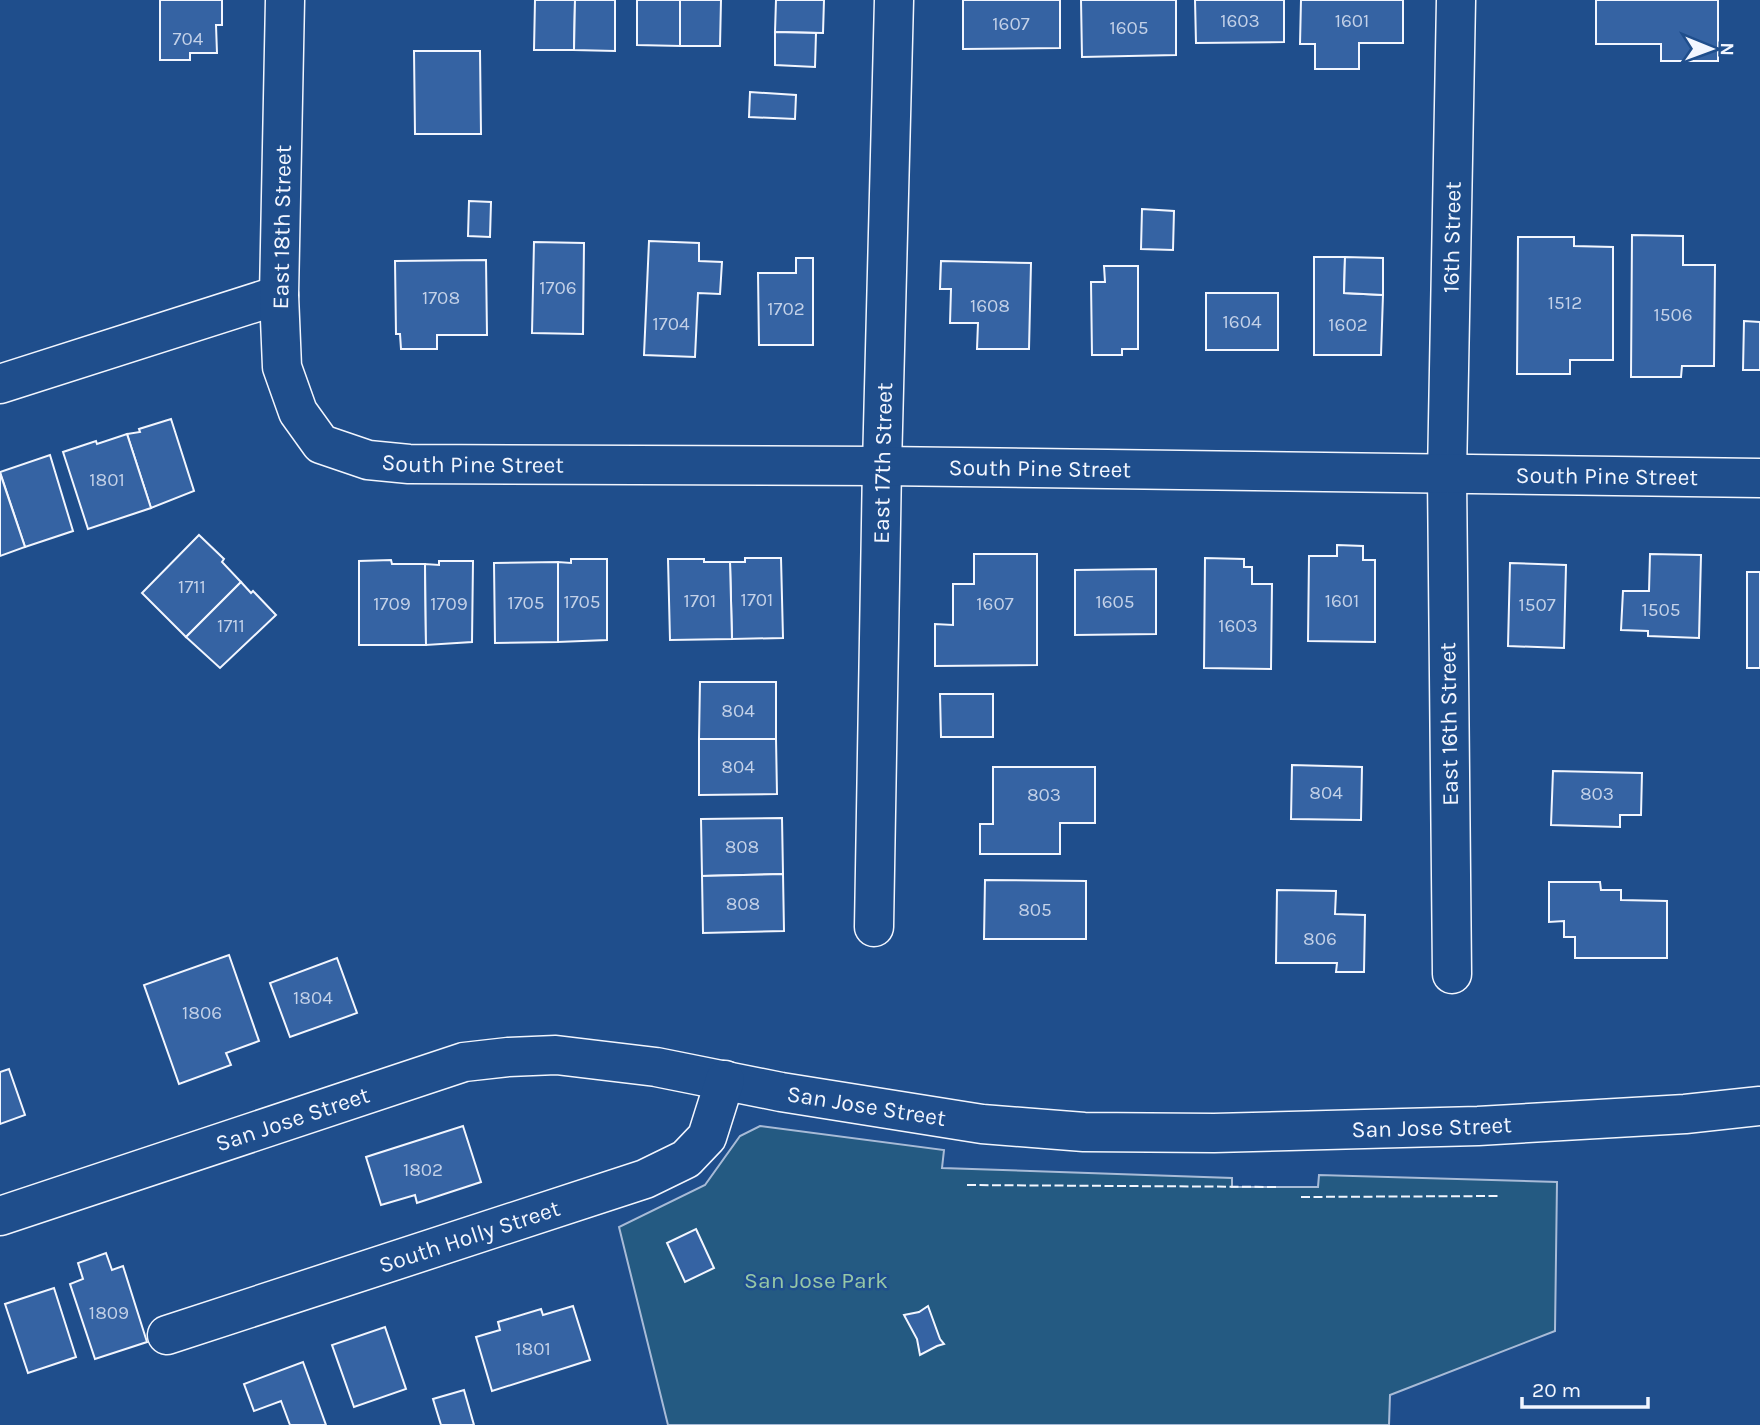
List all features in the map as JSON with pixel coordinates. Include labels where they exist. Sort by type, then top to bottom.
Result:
[{"type":"street","name":"East 18th Street","points":[[285,0],[279,295],[282,367],[298,412],[321,444]]},
{"type":"street","name":"East 17th Street","points":[[874,927],[894,0]]},
{"type":"street","name":"16th Street","points":[[1447,475],[1456,0]]},
{"type":"street","points":[[0,384],[279,295]]},
{"type":"street","name":"South Pine Street","points":[[321,444],[368,460],[408,464],[1760,478]]},
{"type":"street","name":"East 16th Street","points":[[1447,475],[1452,974]]},
{"type":"street","name":"San Jose Street","points":[[0,1216],[464,1062],[508,1057],[556,1055],[656,1067],[781,1092],[982,1124],[1084,1132],[1214,1133],[1478,1126],[1685,1114],[1760,1106]]},
{"type":"street","name":"South Holly Street","points":[[167,1335],[645,1179],[686,1159],[707,1137],[725,1080]]},
{"type":"green space","name":"San Jose Park","points":[[760,1126],[944,1150],[942,1168],[1232,1178],[1232,1187],[1318,1187],[1319,1175],[1557,1182],[1555,1331],[1390,1395],[1389,1425],[668,1425],[619,1227],[705,1185],[740,1136]]},
{"type":"building","points":[[160,0],[222,0],[222,25],[216,25],[217,53],[190,53],[190,60],[160,60]]},
{"type":"building","points":[[535,0],[575,0],[574,50],[534,50]]},
{"type":"building","points":[[575,0],[615,0],[615,51],[574,50]]},
{"type":"building","points":[[637,0],[680,0],[680,46],[637,45]]},
{"type":"building","points":[[680,0],[721,0],[720,46],[680,46]]},
{"type":"building","points":[[776,0],[824,0],[823,33],[775,32]]},
{"type":"building","points":[[963,0],[1060,0],[1060,48],[963,49]]},
{"type":"building","points":[[1081,0],[1176,0],[1176,55],[1082,57]]},
{"type":"building","points":[[1195,0],[1284,0],[1284,42],[1196,43]]},
{"type":"building","points":[[1301,0],[1403,0],[1403,43],[1359,43],[1359,69],[1315,69],[1315,44],[1300,44]]},
{"type":"building","points":[[1596,0],[1718,0],[1718,61],[1661,61],[1661,44],[1596,44]]},
{"type":"building","points":[[775,32],[816,33],[815,67],[775,65]]},
{"type":"building","points":[[414,51],[480,51],[481,134],[415,134]]},
{"type":"building","points":[[750,92],[796,95],[795,119],[749,117]]},
{"type":"building","points":[[469,201],[491,202],[490,237],[468,236]]},
{"type":"building","points":[[1142,209],[1174,211],[1173,250],[1141,249]]},
{"type":"building","points":[[1632,235],[1683,236],[1683,265],[1715,265],[1714,366],[1682,366],[1681,377],[1631,377]]},
{"type":"building","points":[[1518,237],[1574,237],[1574,246],[1613,247],[1613,360],[1570,360],[1570,374],[1517,374]]},
{"type":"building","points":[[649,241],[699,243],[699,261],[722,262],[720,294],[698,293],[695,357],[644,355]]},
{"type":"building","points":[[534,242],[584,243],[583,334],[532,333]]},
{"type":"building","points":[[1314,257],[1345,257],[1344,293],[1383,295],[1381,355],[1314,355]]},
{"type":"building","points":[[1345,257],[1383,258],[1383,295],[1344,293]]},
{"type":"building","points":[[796,258],[813,258],[813,345],[759,345],[758,273],[796,273]]},
{"type":"building","points":[[486,260],[487,335],[437,335],[437,349],[401,349],[400,334],[396,334],[395,261]]},
{"type":"building","points":[[941,261],[1031,263],[1029,349],[977,349],[978,323],[950,323],[951,289],[940,289]]},
{"type":"building","points":[[1104,266],[1138,266],[1138,349],[1122,349],[1122,355],[1092,355],[1091,282],[1105,282]]},
{"type":"building","points":[[1206,293],[1278,293],[1278,350],[1206,350]]},
{"type":"building","points":[[1744,321],[1760,322],[1760,370],[1743,370]]},
{"type":"building","points":[[171,419],[194,491],[151,508],[127,434],[140,432],[139,429]]},
{"type":"building","points":[[127,434],[151,508],[88,529],[63,452]]},
{"type":"building","points":[[50,455],[73,531],[25,547],[0,472]]},
{"type":"building","points":[[0,473],[25,547],[0,556]]},
{"type":"building","points":[[199,535],[224,559],[222,562],[241,582],[186,637],[142,593]]},
{"type":"building","points":[[1337,545],[1363,546],[1363,560],[1375,560],[1375,642],[1308,641],[1309,556],[1337,556]]},
{"type":"building","points":[[974,554],[1037,554],[1037,665],[935,666],[935,624],[953,625],[953,584],[974,584]]},
{"type":"building","points":[[1650,554],[1701,555],[1699,638],[1648,636],[1648,631],[1621,630],[1623,591],[1649,591]]},
{"type":"building","points":[[745,558],[781,558],[783,638],[732,639],[730,562],[745,562]]},
{"type":"building","points":[[1205,558],[1244,559],[1244,567],[1252,567],[1252,584],[1272,584],[1271,669],[1204,668]]},
{"type":"building","points":[[571,559],[607,559],[607,640],[558,642],[558,562],[571,563]]},
{"type":"building","points":[[668,559],[730,562],[732,639],[670,640]]},
{"type":"building","points":[[391,560],[392,564],[425,564],[426,645],[359,645],[359,561]]},
{"type":"building","points":[[439,561],[473,561],[472,642],[426,645],[425,564],[439,565]]},
{"type":"building","points":[[558,562],[558,642],[495,643],[494,563]]},
{"type":"building","points":[[1510,563],[1566,565],[1564,648],[1508,646]]},
{"type":"building","points":[[1156,569],[1156,634],[1075,635],[1075,570]]},
{"type":"building","points":[[1747,572],[1760,572],[1760,668],[1747,668]]},
{"type":"building","points":[[241,582],[276,615],[220,668],[186,637]]},
{"type":"building","points":[[700,682],[776,682],[776,739],[699,739]]},
{"type":"building","points":[[940,694],[993,694],[993,737],[941,737]]},
{"type":"building","points":[[699,739],[776,739],[777,794],[699,795]]},
{"type":"building","points":[[1292,765],[1362,767],[1361,820],[1291,819]]},
{"type":"building","points":[[993,767],[1095,767],[1095,823],[1060,823],[1060,854],[980,854],[980,824],[993,824]]},
{"type":"building","points":[[1553,771],[1642,773],[1641,815],[1620,815],[1620,827],[1551,825]]},
{"type":"building","points":[[782,818],[783,874],[702,876],[701,819]]},
{"type":"building","points":[[783,874],[784,931],[703,933],[702,876]]},
{"type":"building","points":[[985,880],[1086,881],[1086,939],[984,939]]},
{"type":"building","points":[[1549,882],[1600,882],[1601,890],[1621,890],[1621,900],[1667,901],[1667,958],[1575,958],[1575,937],[1564,937],[1564,921],[1549,922]]},
{"type":"building","points":[[1277,890],[1336,891],[1335,914],[1365,915],[1364,972],[1336,972],[1337,963],[1276,963]]},
{"type":"building","points":[[229,955],[259,1041],[226,1053],[231,1065],[179,1084],[144,985]]},
{"type":"building","points":[[337,958],[357,1013],[290,1037],[270,983]]},
{"type":"building","points":[[9,1069],[25,1115],[0,1124],[0,1072]]},
{"type":"building","points":[[463,1126],[481,1182],[417,1203],[415,1195],[381,1205],[366,1157]]},
{"type":"building","points":[[696,1229],[714,1268],[685,1282],[667,1243]]},
{"type":"building","points":[[106,1253],[112,1270],[123,1266],[147,1342],[95,1359],[70,1284],[83,1279],[78,1263]]},
{"type":"building","points":[[54,1288],[76,1357],[28,1373],[5,1304]]},
{"type":"building","points":[[573,1306],[590,1360],[492,1391],[476,1337],[500,1330],[498,1322],[541,1309],[543,1315]]},
{"type":"building","points":[[928,1306],[944,1344],[920,1355],[917,1339],[904,1315],[919,1312]]},
{"type":"building","points":[[385,1327],[406,1389],[354,1407],[332,1345]]},
{"type":"building","points":[[303,1362],[326,1425],[290,1425],[281,1401],[254,1411],[244,1384]]},
{"type":"building","points":[[464,1390],[474,1425],[441,1425],[433,1399]]},
{"type":"fence","points":[[967,1185],[1277,1187]]},
{"type":"fence","points":[[1301,1197],[1500,1196]]}]
